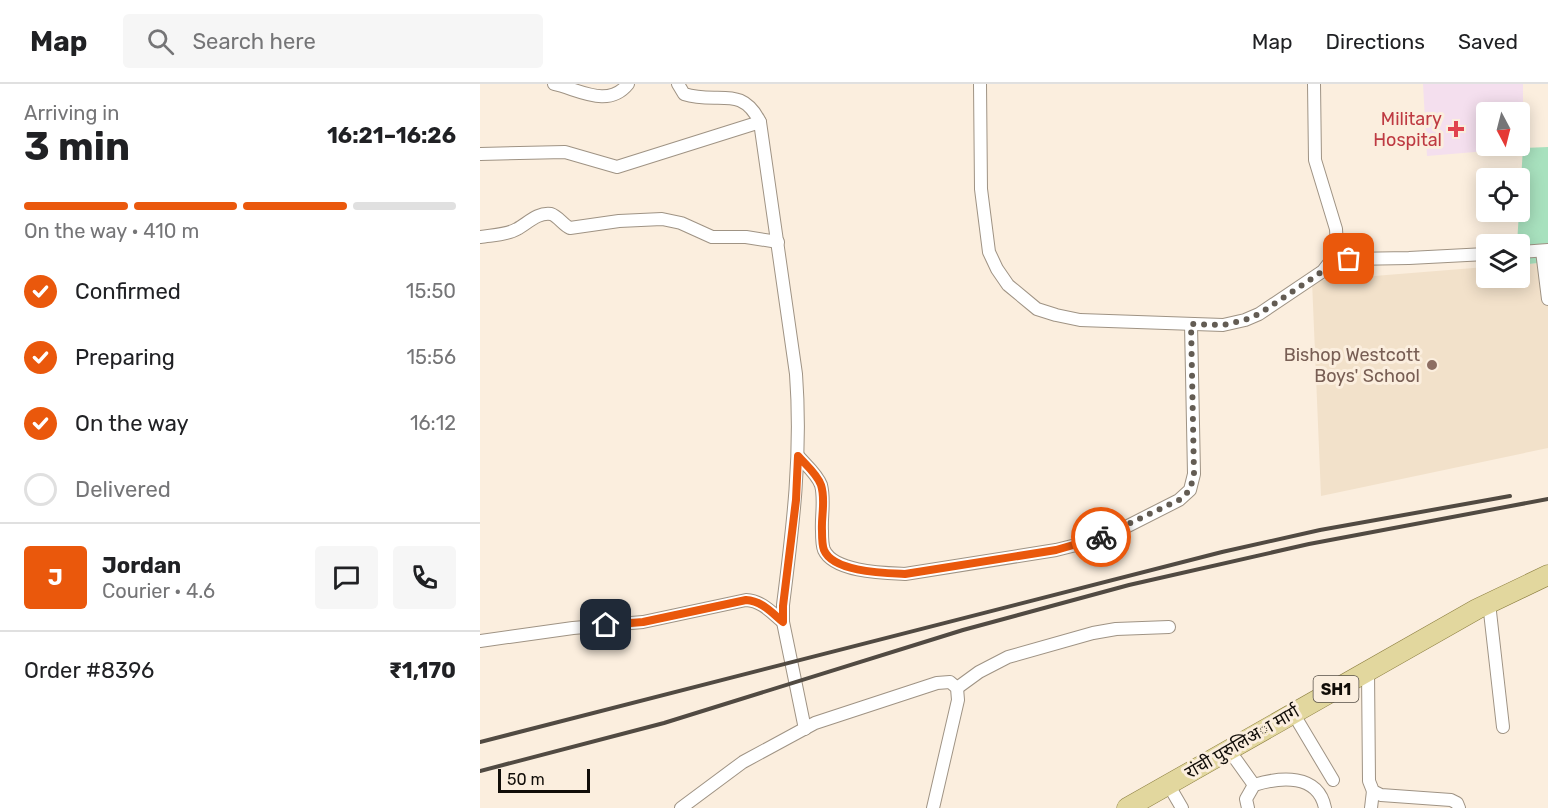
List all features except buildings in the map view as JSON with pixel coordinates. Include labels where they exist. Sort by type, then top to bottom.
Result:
[{"type":"main road","name":"रांची पुरुलिअा मार्ग","points":[[1126,808],[1489,603],[1548,574]]},
{"type":"street","points":[[555,84],[597,97],[618,92],[628,84]]},
{"type":"street","points":[[678,84],[684,94],[693,97],[745,99],[753,106],[760,122],[799,407],[796,500],[783,622],[805,729]]},
{"type":"street","points":[[980,84],[981,189],[989,252],[1008,285],[1037,309],[1080,320],[1223,325],[1259,314],[1323,271],[1349,259],[1476,255]]},
{"type":"street","points":[[1314,84],[1315,160],[1336,229],[1337,246],[1333,258],[1323,271]]},
{"type":"street","points":[[480,154],[565,152],[617,167],[760,122]]},
{"type":"street","points":[[480,228],[486,236],[515,230],[529,219],[547,214],[555,216],[570,228],[619,221],[662,219],[681,223],[712,237],[746,237],[778,242]]},
{"type":"street","points":[[1530,251],[1545,250],[1548,298]]},
{"type":"street","points":[[798,456],[820,484],[823,497],[824,550],[835,562],[852,568],[880,573],[905,574],[1056,550],[1092,541],[1116,532],[1179,500],[1190,490],[1194,474],[1191,324]]},
{"type":"street","points":[[480,641],[573,627],[643,622],[746,600],[754,600],[762,604],[783,622]]},
{"type":"street","points":[[1489,603],[1503,726]]},
{"type":"street","points":[[957,688],[979,672],[1008,657],[1116,629],[1169,627]]},
{"type":"street","points":[[1368,671],[1369,782],[1373,791],[1371,808]]},
{"type":"street","points":[[681,808],[743,762],[815,723],[937,683],[950,682],[957,688],[958,700],[933,808]]},
{"type":"street","points":[[1293,713],[1333,780]]},
{"type":"street","points":[[1229,750],[1254,785]]},
{"type":"street","points":[[1248,808],[1246,799],[1254,785],[1273,779],[1293,779],[1313,786],[1323,800],[1325,808]]},
{"type":"street","points":[[1168,784],[1182,808]]},
{"type":"street","points":[[1373,791],[1381,795],[1451,800],[1457,803],[1459,808]]},
{"type":"shaded area","name":"Military Hospital","points":[[1423,84],[1523,84],[1523,102],[1476,102],[1476,152],[1427,156]]},
{"type":"shaded area","name":"Bishop Westcott Boys' School","points":[[1548,262],[1548,448],[1321,496],[1312,281],[1476,268],[1476,288],[1530,288],[1530,264]]},
{"type":"green space","points":[[1548,147],[1548,262],[1530,264],[1530,234],[1518,234],[1518,222],[1530,222],[1530,168],[1522,168],[1522,156],[1530,156],[1530,148]]},
{"type":"railway","points":[[480,742],[1222,552],[1320,530],[1510,496]]},
{"type":"railway","points":[[480,771],[664,723],[963,630],[1129,585],[1309,544],[1548,499]]},
{"type":"way so far","points":[[1101,537],[1116,532],[1179,500],[1190,490],[1194,474],[1191,324],[1223,325],[1245,320],[1259,314],[1323,271],[1349,259]]},
{"type":"place","name":"Military Hospital","points":[[1456,129]]},
{"type":"place","name":"Bishop Westcott Boys' School","points":[[1432,365]]},
{"type":"route","points":[[606,625],[643,622],[746,600],[754,600],[762,604],[783,622],[796,500],[798,456],[820,484],[823,497],[824,550],[835,562],[852,568],[880,573],[905,574],[1056,550],[1101,537]]}]
